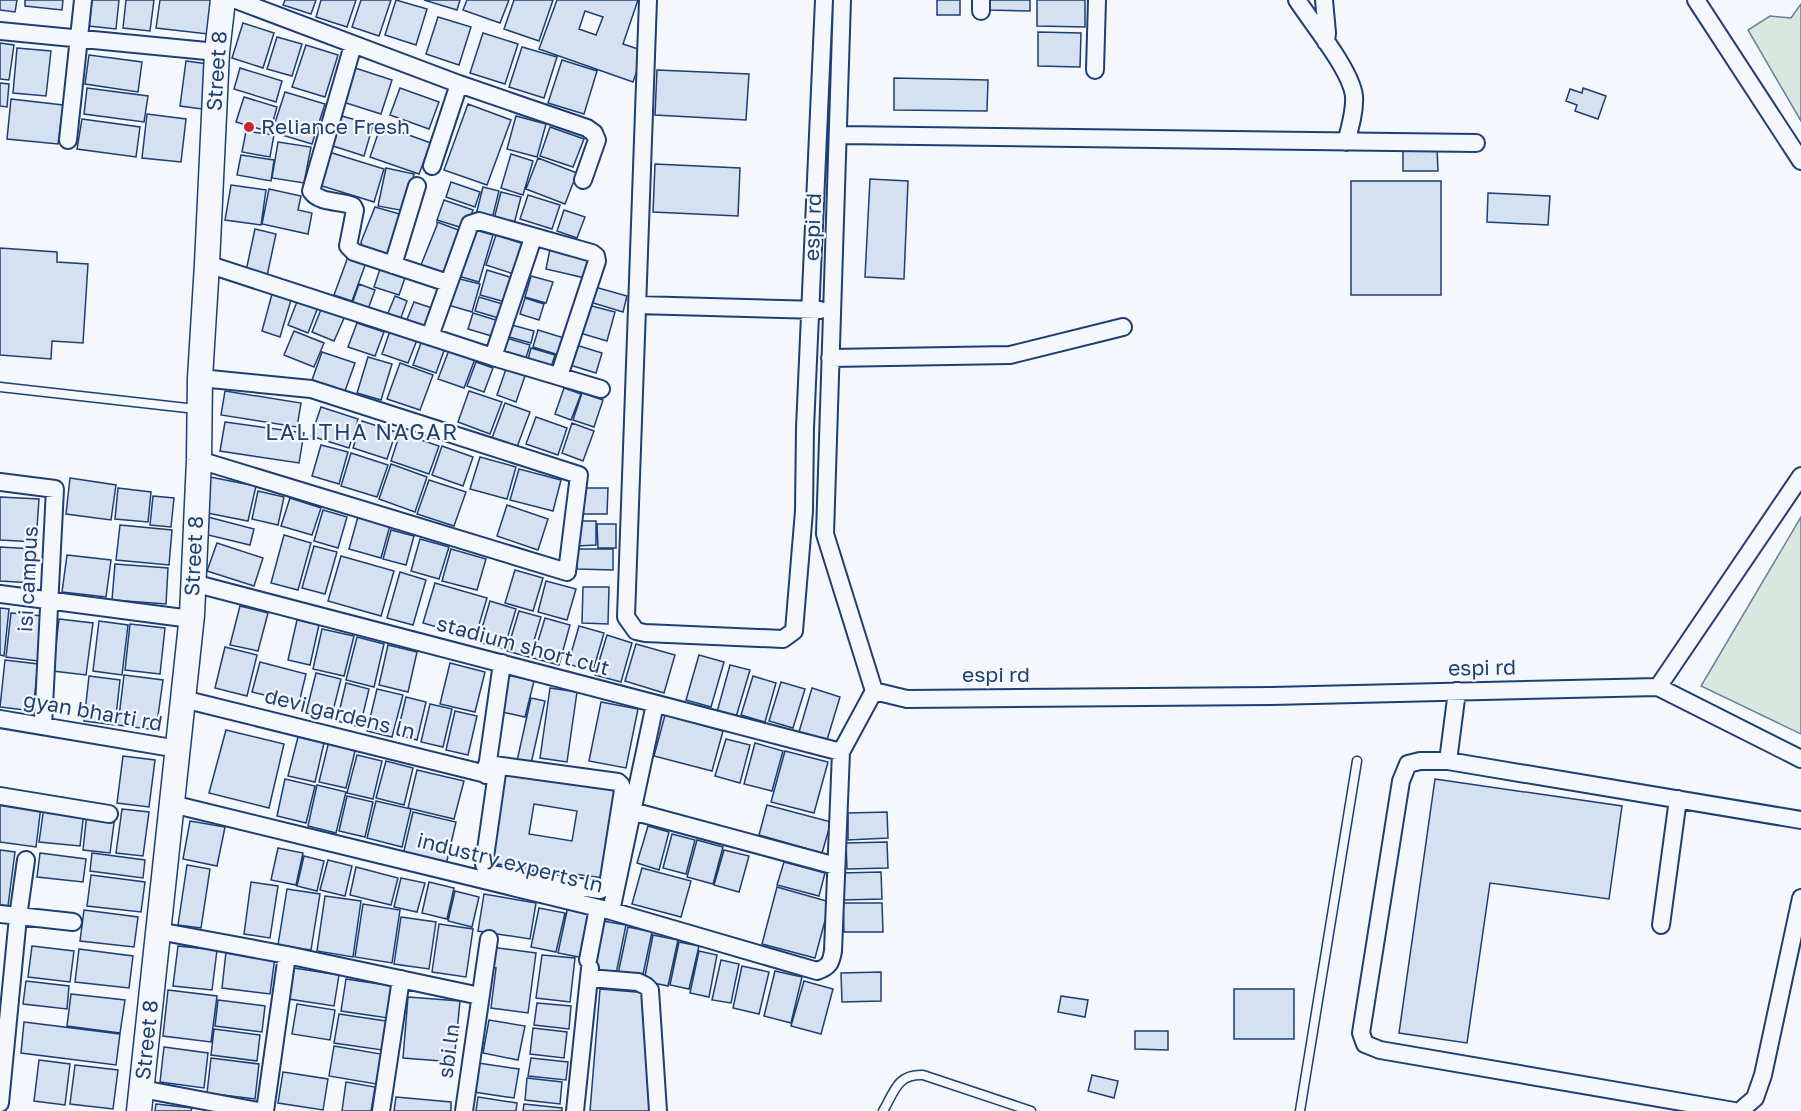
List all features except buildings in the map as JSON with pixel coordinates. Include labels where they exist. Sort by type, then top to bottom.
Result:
[{"type":"street","points":[[68,140],[83,0]]},
{"type":"street","name":"Street 8","points":[[140,1100],[191,619],[199,460],[200,378],[217,52],[222,0]]},
{"type":"street","points":[[236,0],[459,84],[587,128],[594,133],[597,140],[583,180]]},
{"type":"street","points":[[648,0],[626,617],[636,631],[645,633],[783,639],[794,631],[804,511],[805,428],[824,0]]},
{"type":"street","name":"espi rd","points":[[843,0],[825,534],[874,691],[907,699],[1270,696],[1658,687],[1801,759]]},
{"type":"street","points":[[1095,70],[1097,0]]},
{"type":"street","points":[[1297,0],[1341,63],[1354,96],[1352,120],[1346,142]]},
{"type":"street","points":[[1324,0],[1326,42]]},
{"type":"street","points":[[1696,0],[1801,161]]},
{"type":"street","points":[[0,31],[217,52]]},
{"type":"street","points":[[353,45],[311,191],[313,195],[321,199],[353,206],[355,210],[348,246],[350,249],[448,283]]},
{"type":"street","points":[[432,166],[459,84]]},
{"type":"street","points":[[840,135],[1476,143]]},
{"type":"street","points":[[816,162],[838,162]]},
{"type":"street","points":[[393,265],[417,186]]},
{"type":"street","points":[[816,189],[837,189]]},
{"type":"street","points":[[430,336],[470,224],[479,221],[596,256],[597,261],[559,376]]},
{"type":"street","points":[[493,357],[533,238]]},
{"type":"street","points":[[207,264],[493,357],[601,389]]},
{"type":"street","points":[[638,305],[832,311]]},
{"type":"street","points":[[830,358],[1010,355],[1123,327]]},
{"type":"street","points":[[199,460],[567,572],[579,475],[310,389],[200,378]]},
{"type":"street","points":[[805,428],[827,428]]},
{"type":"street","points":[[1658,687],[1801,476]]},
{"type":"street","name":"isi campus","points":[[0,482],[55,489],[43,726]]},
{"type":"street","points":[[804,511],[826,511]]},
{"type":"street","name":"stadium short cut","points":[[193,583],[841,752]]},
{"type":"street","points":[[0,594],[191,619]]},
{"type":"street","points":[[502,663],[490,768],[484,864],[490,874],[600,890],[606,888],[623,790],[629,786]]},
{"type":"street","points":[[633,811],[836,866],[841,752],[874,691]]},
{"type":"street","points":[[1448,761],[1457,691]]},
{"type":"street","name":"devi gardens ln","points":[[183,699],[490,768],[618,782],[629,786]]},
{"type":"street","points":[[575,1111],[589,968],[633,811],[629,786],[655,704]]},
{"type":"street","name":"gyan bharti rd","points":[[0,719],[178,749]]},
{"type":"street","points":[[1734,1111],[1380,1050],[1365,1044],[1361,1032],[1401,781],[1408,764],[1420,761],[1448,761],[1801,820]]},
{"type":"street","points":[[471,877],[490,768]]},
{"type":"street","points":[[0,796],[109,814]]},
{"type":"street","points":[[1661,925],[1678,799]]},
{"type":"street","name":"industry experts ln","points":[[172,804],[605,910],[817,971],[828,967],[831,961],[836,866]]},
{"type":"street","points":[[0,1103],[18,917],[26,860]]},
{"type":"street","points":[[1740,1111],[1755,1098],[1763,1075],[1801,897]]},
{"type":"street","points":[[0,914],[73,922]]},
{"type":"street","points":[[158,931],[287,955],[480,996]]},
{"type":"street","name":"sbi ln","points":[[464,1111],[489,939]]},
{"type":"street","points":[[265,1111],[287,955]]},
{"type":"street","points":[[589,968],[638,982],[650,990],[658,1111]]},
{"type":"street","points":[[381,1111],[401,979]]},
{"type":"street","points":[[140,1100],[258,1111]]},
{"type":"lane","points":[[0,387],[200,409]]},
{"type":"lane","points":[[1300,1111],[1357,761]]},
{"type":"lane","points":[[884,1111],[902,1079],[911,1075],[923,1075],[1031,1111]]},
{"type":"shaded area","points":[[1801,4],[1801,121],[1748,30],[1770,16],[1791,18]]},
{"type":"shaded area","points":[[1801,517],[1801,734],[1701,686]]},
{"type":"place","name":"Reliance Fresh","points":[[249,127]]},
{"type":"district","name":"LALITHA NAGAR","points":[[362,432]]}]
